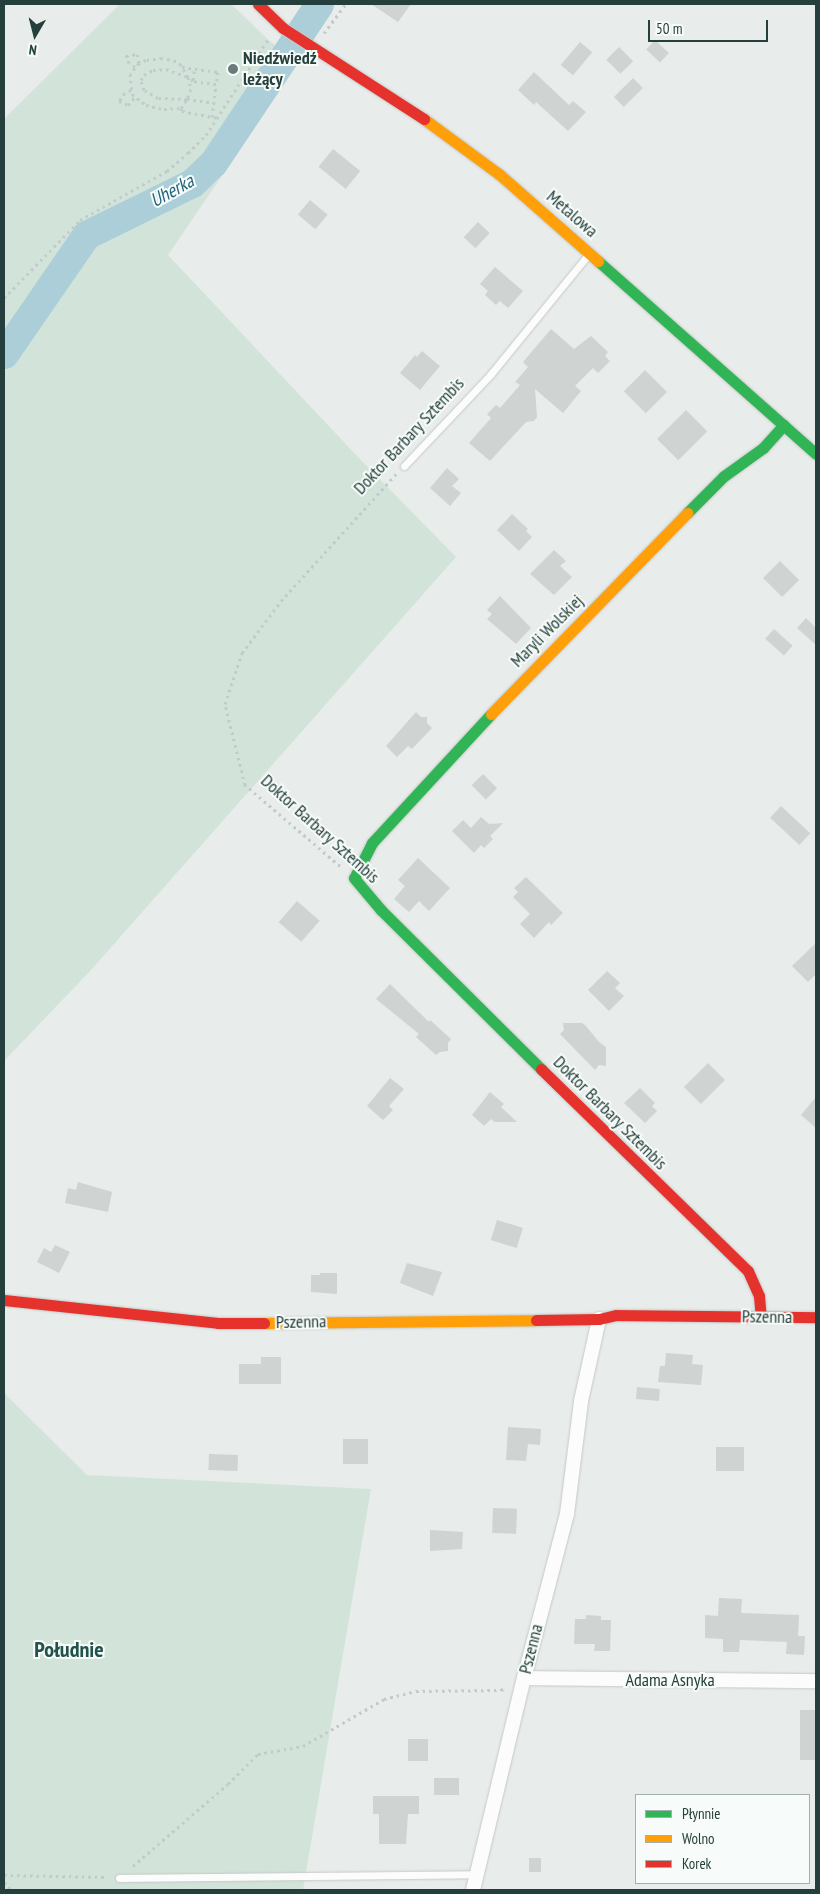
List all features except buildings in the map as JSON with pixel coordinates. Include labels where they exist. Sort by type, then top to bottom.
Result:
[{"type":"street","name":"Metalowa","points":[[258,4],[283,28],[405,105],[499,174],[590,252],[816,454]]},
{"type":"street","name":"Maryli Wolskiej","points":[[354,878],[372,843],[515,688],[724,476],[763,448],[784,425]]},
{"type":"street","name":"Doktor Barbary Sztembis","points":[[354,878],[395,924],[608,1136],[748,1271],[759,1296],[761,1317]]},
{"type":"street","name":"Pszenna","points":[[4,1300],[218,1323],[599,1318],[616,1314],[816,1317]]},
{"type":"street","name":"Pszenna","points":[[474,1890],[476,1874],[524,1678],[567,1514],[581,1401],[599,1318]]},
{"type":"street","name":"Adama Asnyka","points":[[524,1678],[816,1681]]},
{"type":"lane","name":"Doktor Barbary Sztembis","points":[[404,466],[490,375],[590,252]]},
{"type":"lane","points":[[119,1878],[476,1874]]},
{"type":"path","points":[[310,46],[346,4]]},
{"type":"path","points":[[4,298],[80,220],[168,171],[206,135],[271,35]]},
{"type":"path","points":[[135,67],[128,63],[126,56],[137,54],[139,63]]},
{"type":"path","points":[[181,108],[191,89],[188,77],[182,66],[176,61],[162,58],[139,63],[135,67],[130,74],[131,90],[134,96],[146,105],[152,108],[181,108],[182,111],[217,118]]},
{"type":"path","points":[[182,66],[218,72],[212,116]]},
{"type":"path","points":[[193,80],[195,68]]},
{"type":"path","points":[[214,103],[153,97],[144,90],[141,80],[148,72],[159,69],[172,70],[193,80],[216,84]]},
{"type":"path","points":[[131,90],[124,93],[120,101],[128,105],[134,96]]},
{"type":"path","name":"Doktor Barbary Sztembis","points":[[354,878],[245,785],[225,704],[242,653],[281,601],[404,466]]},
{"type":"path","points":[[4,1875],[119,1878],[228,1784],[258,1754],[302,1746],[384,1699],[416,1691],[501,1690],[524,1678]]},
{"type":"path","points":[[4,1882],[11,1890]]},
{"type":"green space","points":[[120,4],[231,4],[272,43],[300,61],[168,255],[357,456],[456,557],[91,970],[4,1061],[4,119]]},
{"type":"green space","points":[[4,1393],[87,1475],[371,1489],[303,1890],[4,1890]]},
{"type":"waterway","name":"Uherka","points":[[4,354],[86,235],[192,183],[213,163],[319,4]]},
{"type":"traffic: fast","points":[[598,261],[816,454]]},
{"type":"traffic: fast","points":[[687,513],[724,476],[763,448],[784,425]]},
{"type":"traffic: fast","points":[[491,714],[372,843],[354,878],[381,910],[541,1069]]},
{"type":"traffic: slow","points":[[424,119],[499,174],[598,261]]},
{"type":"traffic: slow","points":[[491,714],[687,513]]},
{"type":"traffic: slow","points":[[264,1323],[536,1320]]},
{"type":"traffic: jam","points":[[258,4],[283,28],[424,119]]},
{"type":"traffic: jam","points":[[541,1069],[748,1271],[759,1296],[761,1317]]},
{"type":"traffic: jam","points":[[4,1300],[218,1323],[264,1323]]},
{"type":"traffic: jam","points":[[536,1320],[599,1319],[616,1315],[816,1317]]},
{"type":"place","name":"Niedźwiedź leżący","points":[[233,69]]},
{"type":"district","name":"Południe","points":[[69,1650]]}]
